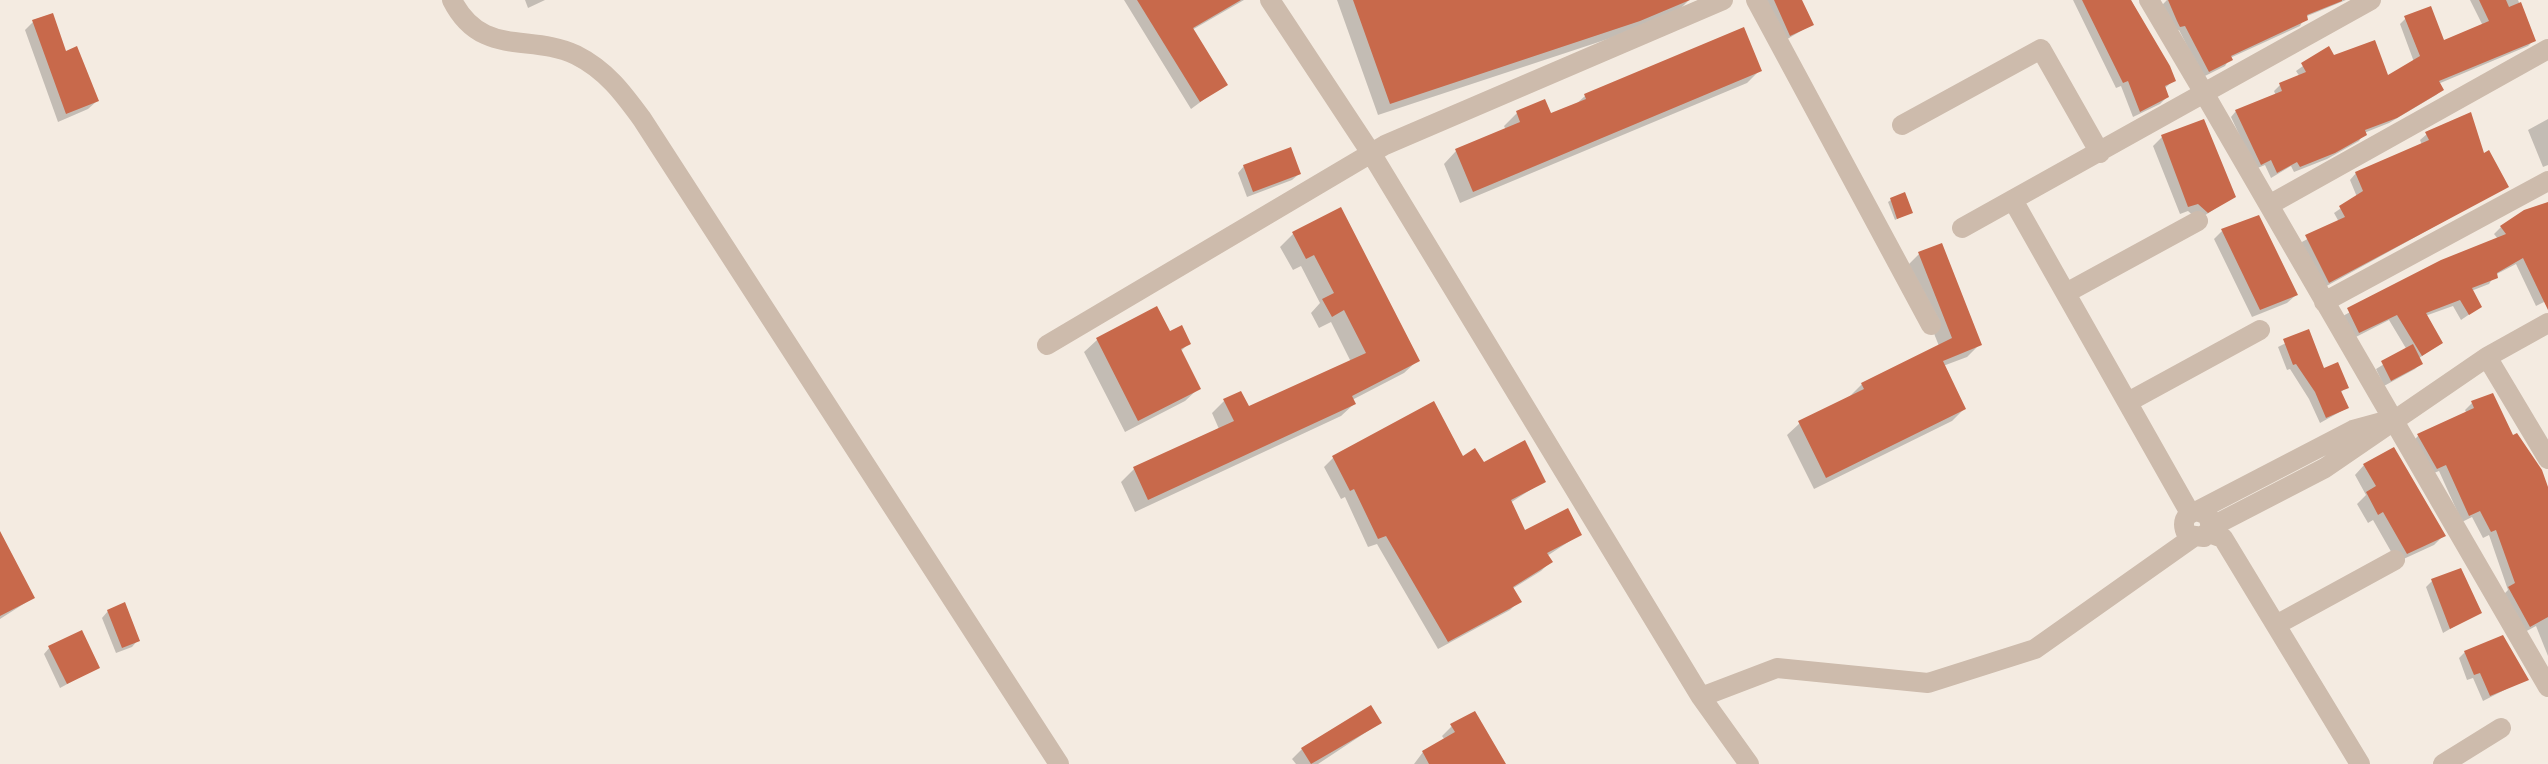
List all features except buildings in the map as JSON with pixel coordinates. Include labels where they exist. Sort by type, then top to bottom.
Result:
[{"type":"street","points":[[452,0],[459,14],[487,38],[574,54],[612,79],[642,119],[1059,764]]},
{"type":"street","points":[[1270,0],[1371,153],[1701,697],[1749,764]]},
{"type":"street","points":[[1047,345],[1371,153],[1723,0]]},
{"type":"street","points":[[1756,0],[1931,325]]},
{"type":"street","points":[[2149,0],[2548,687]]},
{"type":"street","points":[[1962,228],[2014,202],[2371,0]]},
{"type":"street","points":[[1902,125],[2041,49],[2100,153]]},
{"type":"street","points":[[2269,205],[2548,49]]},
{"type":"street","points":[[2324,302],[2548,181]]},
{"type":"street","points":[[2014,202],[2194,512]]},
{"type":"street","points":[[2066,293],[2198,221]]},
{"type":"street","points":[[1701,697],[1777,668],[1928,683],[2035,649],[2204,533],[2325,468],[2487,357],[2548,323]]},
{"type":"street","points":[[2128,402],[2260,330]]},
{"type":"street","points":[[2487,357],[2548,459]]},
{"type":"street","points":[[2360,764],[2223,538],[2204,533],[2187,535],[2183,523],[2194,512],[2353,430],[2394,419]]},
{"type":"street","points":[[2276,625],[2395,560]]},
{"type":"street","points":[[2443,764],[2469,757],[2501,728]]}]
